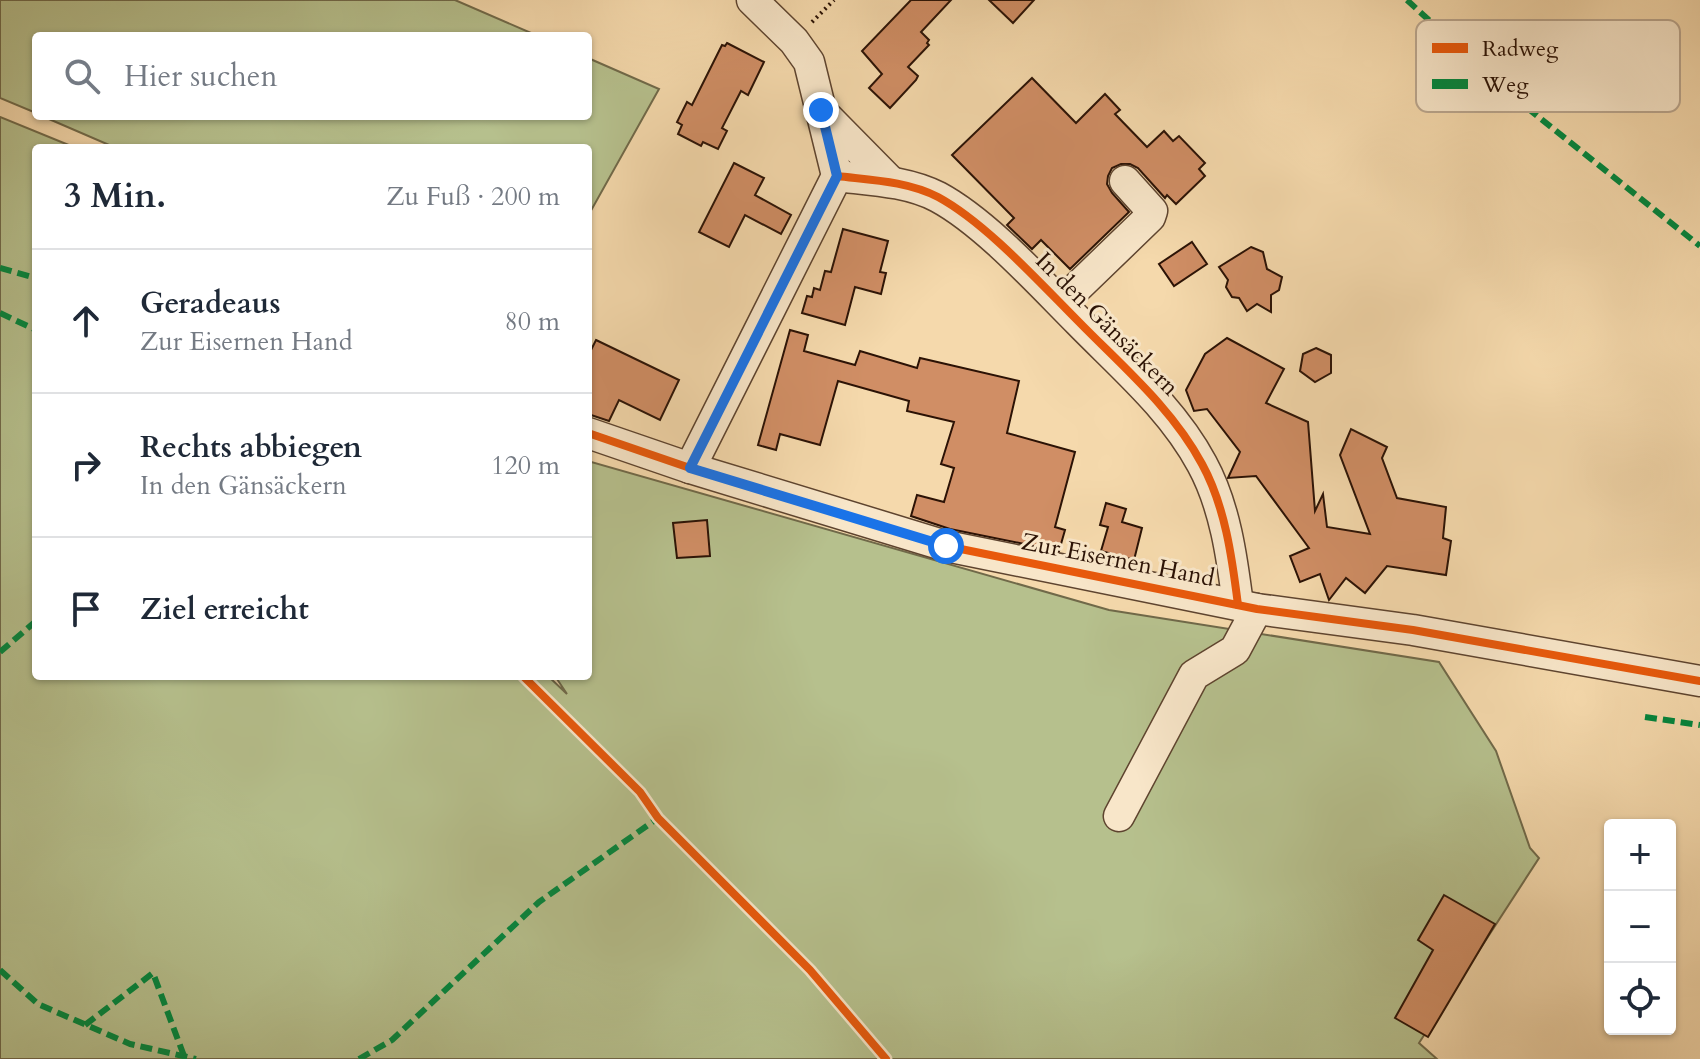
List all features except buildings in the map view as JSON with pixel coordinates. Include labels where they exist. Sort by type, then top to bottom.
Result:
[{"type":"street","points":[[690,468],[837,176],[809,62],[752,0]]},
{"type":"street","name":"In den Gänsäckern","points":[[821,110],[891,182]]},
{"type":"street","name":"In den Gänsäckern","points":[[837,176],[891,182],[934,195],[966,214],[1061,303],[1170,416],[1202,464],[1222,513],[1247,607]]},
{"type":"street","points":[[1061,303],[1150,217],[1152,211],[1125,181]]},
{"type":"street","name":"Zur Eisernen Hand","points":[[592,434],[690,468],[946,546],[1247,607],[1413,630],[1700,681]]},
{"type":"street","points":[[1119,816],[1194,675],[1235,650],[1247,607]]},
{"type":"green space","points":[[0,0],[455,0],[529,32],[32,32],[32,111],[0,98]]},
{"type":"green space","points":[[592,60],[659,89],[592,209],[592,144],[107,144],[51,120],[592,120]]},
{"type":"green space","points":[[0,117],[66,144],[32,144],[32,680],[552,680],[567,694],[558,680],[592,680],[592,462],[1109,610],[1439,662],[1496,751],[1530,848],[1539,858],[1419,1043],[1437,1059],[0,1059]]},
{"type":"marked path","points":[[1407,0],[1429,20]]},
{"type":"marked path","points":[[1532,112],[1700,246]]},
{"type":"marked path","points":[[0,268],[32,277]]},
{"type":"marked path","points":[[0,313],[32,328]]},
{"type":"marked path","points":[[0,652],[32,624]]},
{"type":"marked path","points":[[1645,717],[1700,725]]},
{"type":"marked path","points":[[359,1059],[392,1040],[539,902],[658,818]]},
{"type":"marked path","points":[[0,970],[38,1004],[130,1044],[196,1059]]},
{"type":"marked path","points":[[85,1025],[153,973],[184,1056]]},
{"type":"cycle path","points":[[837,176],[914,188],[956,208],[1012,254],[1145,388],[1176,424],[1210,480],[1226,532],[1238,605]]},
{"type":"cycle path","points":[[592,434],[690,468],[946,546],[1257,609],[1413,630],[1700,681]]},
{"type":"cycle path","points":[[527,680],[640,792],[658,818],[810,970],[886,1059]]},
{"type":"route","points":[[821,110],[837,176],[690,468],[946,546]]}]
